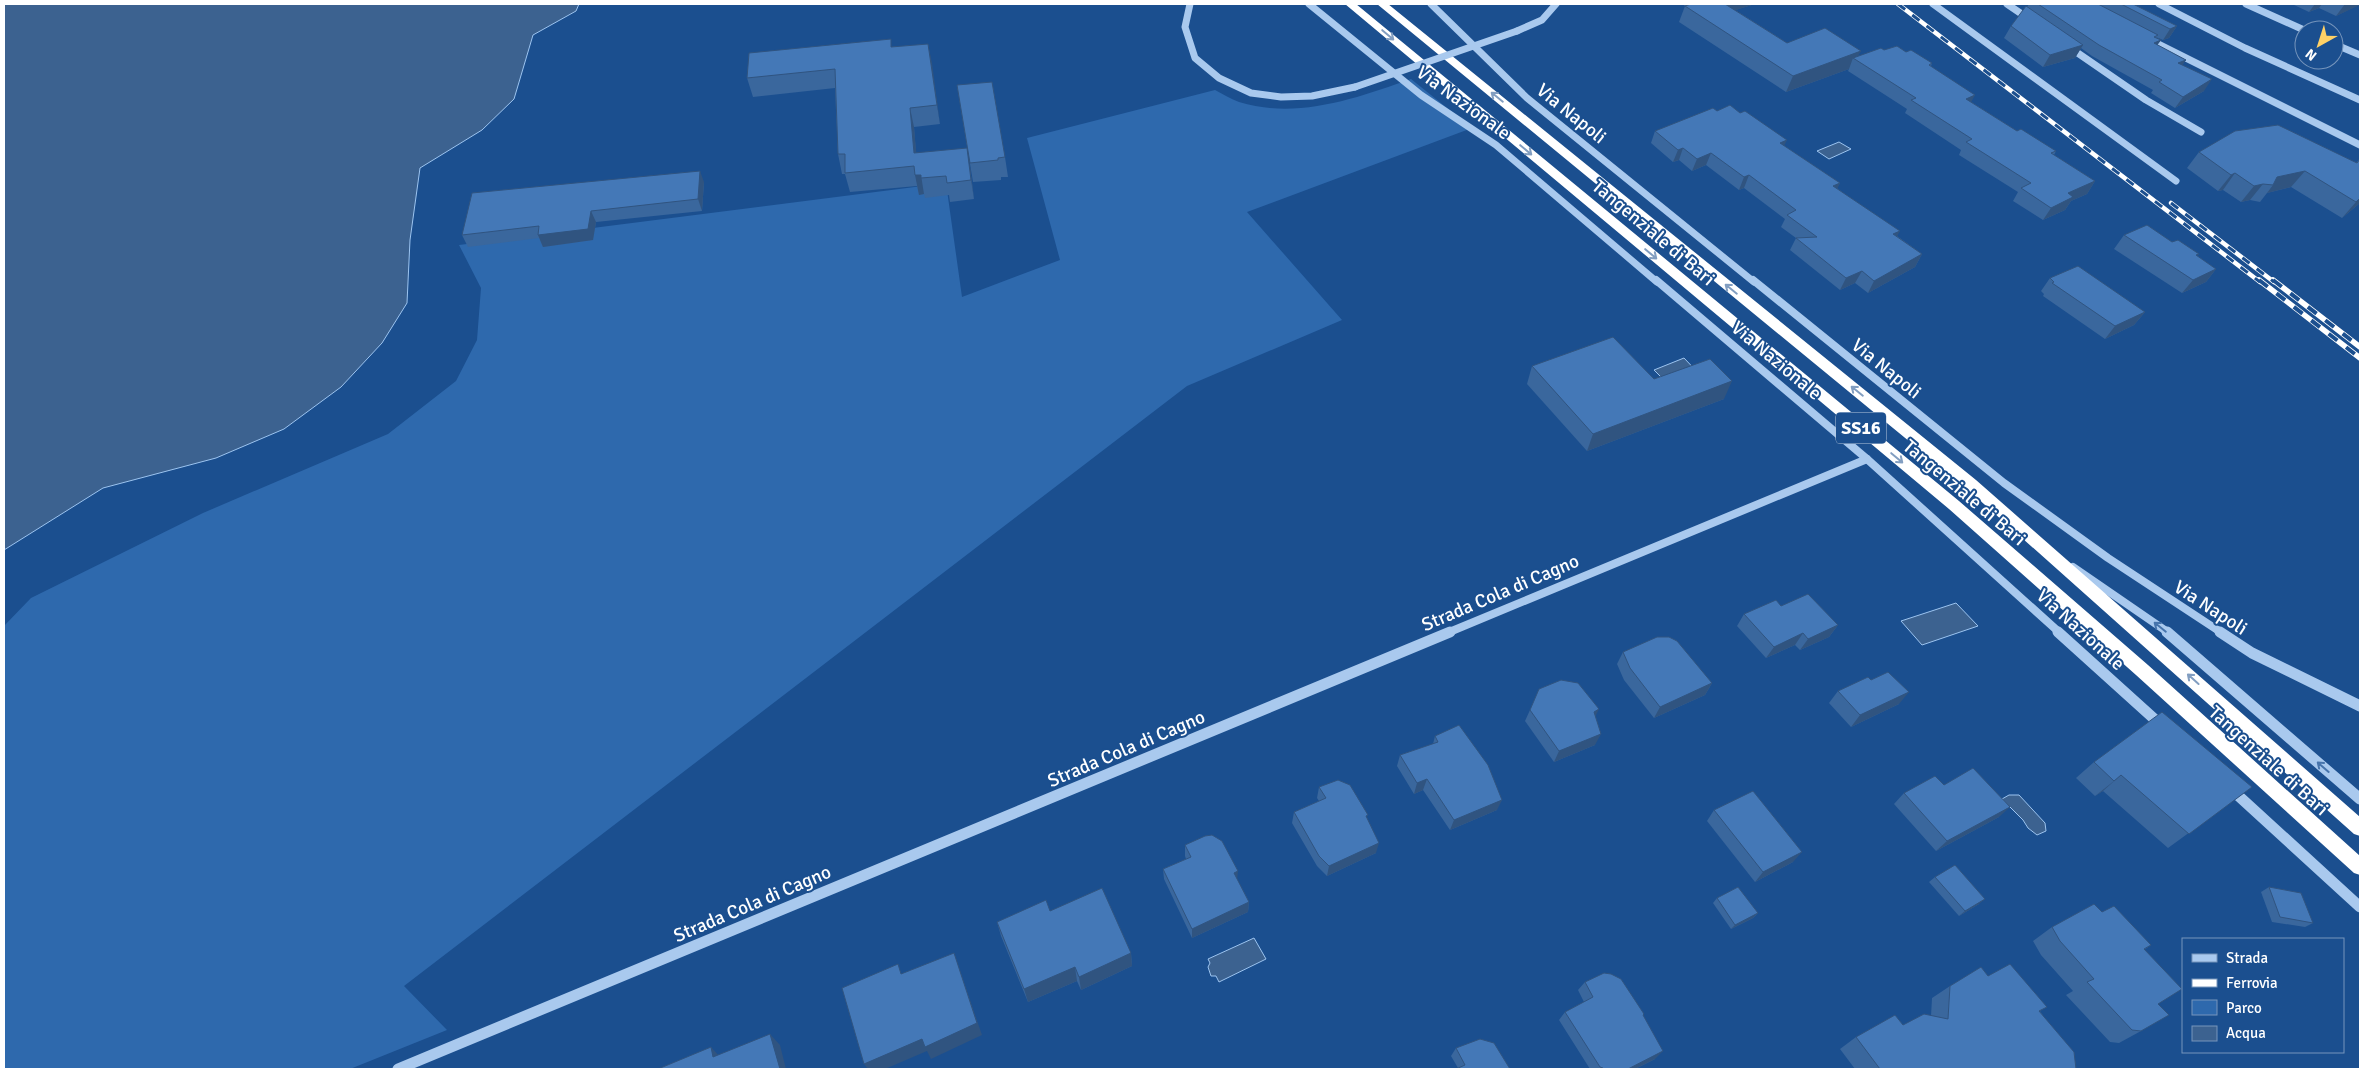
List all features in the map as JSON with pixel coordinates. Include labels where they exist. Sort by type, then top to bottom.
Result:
[{"type":"highway","name":"Tangenziale di Bari","points":[[1350,4],[1954,505],[2142,670],[2360,867]]},
{"type":"highway","name":"Tangenziale di Bari","points":[[1382,4],[1971,484],[2360,828]]},
{"type":"street","points":[[1190,4],[1185,27],[1195,58],[1220,78],[1251,93],[1282,97],[1312,96],[1355,87],[1517,31],[1542,20],[1556,4]]},
{"type":"street","name":"Via Nazionale","points":[[1309,4],[1421,95],[1496,145],[1867,459],[2169,733]]},
{"type":"street","name":"Via Napoli","points":[[1431,4],[1526,98],[2004,483],[2116,564],[2252,653],[2360,706]]},
{"type":"street","points":[[1933,4],[2176,182]]},
{"type":"street","points":[[2007,4],[2032,21]]},
{"type":"street","points":[[2159,4],[2246,48],[2360,100]]},
{"type":"street","points":[[2246,4],[2294,26]]},
{"type":"street","points":[[2141,35],[2360,144]]},
{"type":"street","points":[[2064,43],[2146,100],[2201,132]]},
{"type":"street","points":[[2344,48],[2360,55]]},
{"type":"street","name":"Strada Cola di Cagno","points":[[398,1069],[1867,459]]},
{"type":"street","points":[[2044,548],[2158,624],[2360,799]]},
{"type":"street","points":[[2220,780],[2360,907]]},
{"type":"green space","points":[[1411,79],[1472,128],[1247,212],[1342,320],[1187,386],[404,986],[447,1030],[350,1069],[4,1069],[4,626],[31,598],[203,513],[388,434],[456,381],[477,340],[481,288],[459,245],[946,183],[962,297],[1060,260],[1027,138],[1215,90],[1239,102],[1261,107],[1305,108],[1370,93]]},
{"type":"water","points":[[4,4],[579,4],[576,11],[533,35],[514,99],[482,130],[420,168],[410,240],[407,303],[382,343],[341,387],[284,429],[216,458],[103,488],[4,550]]},
{"type":"water","points":[[1839,142],[1851,149],[1829,159],[1817,151]]},
{"type":"water","points":[[1684,358],[1702,377],[1672,388],[1654,370]]},
{"type":"water","points":[[1956,603],[1978,626],[1922,645],[1901,621]]},
{"type":"water","points":[[2009,795],[2019,795],[2045,823],[2046,831],[2037,835],[2028,828],[2023,820],[2002,799]]},
{"type":"water","points":[[1254,938],[1266,959],[1219,982],[1216,976],[1211,976],[1208,959]]},
{"type":"building","points":[[1691,4],[1725,4],[1787,43],[1825,28],[1861,51],[1793,76],[1685,6]]},
{"type":"building","points":[[2038,4],[2098,4],[2158,35],[2154,37],[2161,40],[2154,43],[2186,60],[2178,63],[2212,79],[2183,97],[2159,82],[2162,80],[2099,45]]},
{"type":"building","points":[[2121,4],[2133,4],[2177,26],[2170,29]]},
{"type":"building","points":[[2026,6],[2083,45],[2050,55],[2011,26]]},
{"type":"building","points":[[891,39],[891,47],[928,44],[937,105],[910,108],[914,153],[967,148],[971,180],[947,183],[946,176],[921,178],[921,175],[915,175],[914,166],[845,173],[845,154],[838,154],[835,69],[747,78],[749,53]]},
{"type":"building","points":[[1897,46],[1906,52],[1911,50],[1932,63],[1929,65],[1975,95],[1966,99],[2017,131],[2021,129],[2056,151],[2051,153],[2095,181],[2068,193],[2073,197],[2051,208],[2021,188],[2031,183],[1966,142],[1972,139],[1911,100],[1916,98],[1853,58],[1881,48],[1884,50]]},
{"type":"building","points":[[992,82],[1005,157],[998,158],[998,160],[970,163],[957,85]]},
{"type":"building","points":[[1730,105],[1740,113],[1745,111],[1787,140],[1780,143],[1840,183],[1833,186],[1900,231],[1893,234],[1922,254],[1874,281],[1862,271],[1846,278],[1796,238],[1817,237],[1787,215],[1796,210],[1749,175],[1744,177],[1711,153],[1697,159],[1683,148],[1678,150],[1655,131],[1713,108],[1717,111]]},
{"type":"building","points":[[2278,125],[2357,163],[2360,159],[2360,198],[2356,202],[2305,171],[2277,177],[2273,185],[2263,184],[2254,186],[2235,173],[2231,175],[2199,152],[2235,131]]},
{"type":"building","points":[[700,171],[698,199],[591,211],[588,229],[538,235],[539,226],[462,235],[472,193]]},
{"type":"building","points":[[2147,225],[2172,242],[2178,240],[2199,254],[2196,255],[2216,269],[2193,280],[2124,235]]},
{"type":"building","points":[[2078,266],[2145,312],[2115,326],[2052,283],[2054,282],[2050,278]]},
{"type":"building","points":[[1613,337],[1654,379],[1710,359],[1732,381],[1593,434],[1532,366]]},
{"type":"building","points":[[1808,594],[1838,625],[1808,639],[1803,633],[1774,647],[1744,614],[1776,600],[1781,606]]},
{"type":"building","points":[[1657,637],[1669,637],[1677,641],[1712,683],[1660,707],[1630,668],[1623,652]]},
{"type":"building","points":[[1888,672],[1909,692],[1860,715],[1838,691],[1868,677],[1871,680]]},
{"type":"building","points":[[1561,680],[1578,683],[1599,709],[1594,712],[1601,734],[1559,751],[1530,710],[1539,689]]},
{"type":"building","points":[[2162,712],[2252,787],[2189,834],[2121,775],[2114,781],[2094,762]]},
{"type":"building","points":[[1459,725],[1488,765],[1502,800],[1454,820],[1427,779],[1417,783],[1400,755],[1438,742],[1435,736]]},
{"type":"building","points":[[1973,768],[2010,807],[1947,841],[1904,793],[1935,776],[1944,785]]},
{"type":"building","points":[[1338,780],[1350,785],[1368,815],[1366,816],[1379,843],[1329,866],[1319,856],[1294,812],[1326,798],[1319,787]]},
{"type":"building","points":[[1753,791],[1802,852],[1763,872],[1714,810]]},
{"type":"building","points":[[1212,835],[1222,841],[1238,871],[1234,873],[1249,902],[1192,929],[1163,869],[1191,857],[1185,845]]},
{"type":"building","points":[[1955,865],[1985,899],[1965,911],[1935,877]]},
{"type":"building","points":[[1738,887],[1758,913],[1735,925],[1717,898]]},
{"type":"building","points":[[2269,887],[2301,893],[2313,923],[2280,917]]},
{"type":"building","points":[[1102,888],[1131,953],[1079,977],[1075,967],[1024,989],[997,922],[1046,900],[1050,911]]},
{"type":"building","points":[[2094,904],[2102,912],[2114,906],[2151,945],[2144,949],[2182,989],[2158,1004],[2169,1015],[2141,1031],[2132,1030],[2087,982],[2094,979],[2060,941],[2052,927]]},
{"type":"building","points":[[954,953],[977,1023],[925,1047],[922,1039],[864,1064],[842,988],[898,964],[901,974]]},
{"type":"building","points":[[2010,964],[2047,1007],[2039,1011],[2074,1052],[2076,1069],[1880,1069],[1856,1037],[1895,1015],[1903,1025],[1924,1014],[1948,1019],[1950,986],[1981,967],[1988,976]]},
{"type":"building","points":[[1604,973],[1621,979],[1644,1014],[1663,1051],[1628,1069],[1604,1069],[1600,1067],[1565,1012],[1593,997],[1585,982]]},
{"type":"building","points":[[770,1034],[780,1069],[658,1069],[711,1047],[713,1057]]},
{"type":"building","points":[[1480,1039],[1494,1043],[1510,1069],[1456,1069],[1465,1065],[1456,1048]]},
{"type":"railway","points":[[1898,4],[2260,282]]},
{"type":"railway","points":[[2171,203],[2274,282]]},
{"type":"railway","points":[[2259,280],[2360,358]]},
{"type":"railway","points":[[2273,280],[2360,347]]}]
